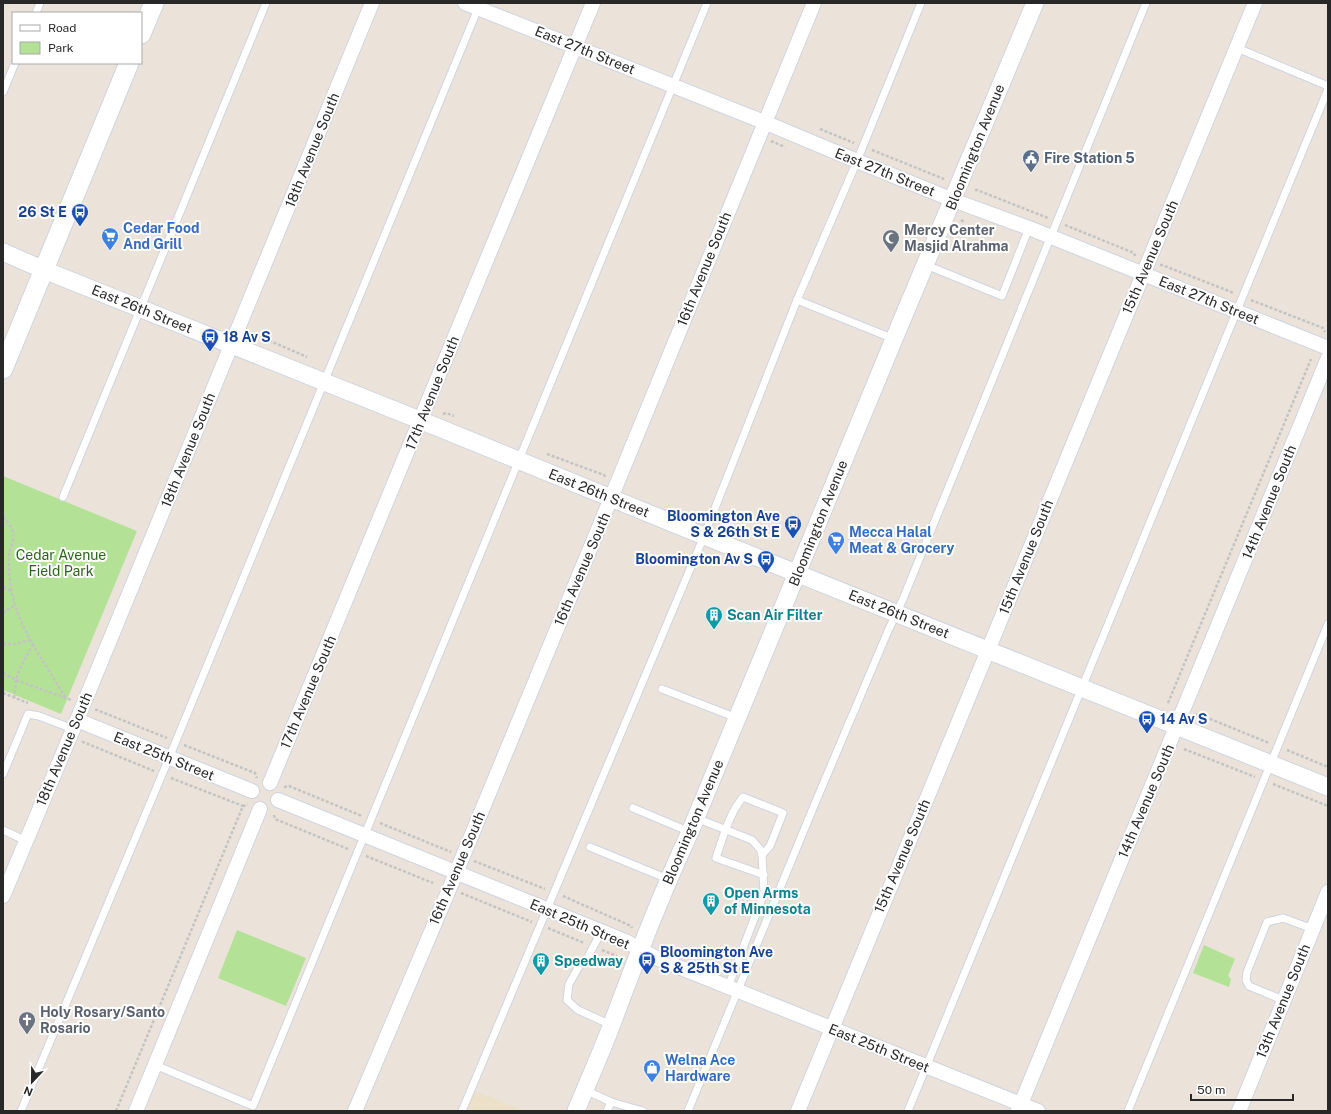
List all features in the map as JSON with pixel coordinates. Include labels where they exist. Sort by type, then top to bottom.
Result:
[{"type":"main road","points":[[142,32],[154,3]]},
{"type":"main road","points":[[3,369],[129,64]]},
{"type":"street","name":"18th Avenue South","points":[[3,896],[75,725],[372,3]]},
{"type":"street","name":"17th Avenue South","points":[[270,783],[593,3]]},
{"type":"street","name":"16th Avenue South","points":[[355,1111],[611,498],[814,3]]},
{"type":"street","name":"Bloomington Avenue","points":[[576,1111],[668,879],[693,825],[738,718],[894,339],[1035,3]]},
{"type":"street","name":"15th Avenue South","points":[[798,1111],[1255,3]]},
{"type":"street","name":"East 27th Street","points":[[474,5],[953,200],[1029,228],[1328,348]]},
{"type":"street","name":"East 26th Street","points":[[3,252],[44,270],[520,460],[704,536],[1328,787]]},
{"type":"street","name":"14th Avenue South","points":[[1019,1108],[1177,726],[1322,357]]},
{"type":"street","name":"East 25th Street","points":[[75,725],[169,758],[254,802]]},
{"type":"street","points":[[136,1111],[155,1065],[254,802],[257,785],[261,783],[270,783],[276,788],[279,796],[278,800],[276,804],[269,809],[254,802]]},
{"type":"street","name":"East 25th Street","points":[[278,800],[625,942],[656,958],[927,1067],[1019,1108],[1038,1111]]},
{"type":"street","name":"13th Avenue South","points":[[1239,1111],[1328,892]]},
{"type":"lane","points":[[63,497],[266,3]]},
{"type":"lane","points":[[155,1065],[253,1106],[707,3]]},
{"type":"lane","points":[[462,1111],[704,536],[797,300],[921,3]]},
{"type":"lane","points":[[733,989],[906,592],[1146,3]]},
{"type":"lane","points":[[21,1111],[169,758],[323,382],[474,5]]},
{"type":"lane","points":[[1237,48],[1328,86]]},
{"type":"lane","points":[[3,92],[15,64]]},
{"type":"lane","points":[[908,1111],[1328,89]]},
{"type":"lane","points":[[926,265],[1002,296],[1029,228]]},
{"type":"lane","points":[[797,300],[894,339]]},
{"type":"lane","points":[[1128,1111],[1328,624]]},
{"type":"lane","points":[[662,689],[738,718]]},
{"type":"lane","points":[[3,774],[28,714],[75,725]]},
{"type":"lane","points":[[762,855],[770,846],[783,813],[744,797],[735,807],[716,858],[764,875]]},
{"type":"lane","points":[[633,808],[693,825],[726,829],[752,840],[760,849],[762,855],[764,893],[733,989],[688,1111]]},
{"type":"lane","points":[[3,830],[26,841]]},
{"type":"lane","points":[[590,847],[668,879]]},
{"type":"lane","points":[[1284,1000],[1249,986],[1246,980],[1247,972],[1267,922],[1283,918],[1313,929]]},
{"type":"lane","points":[[601,932],[588,957],[578,968],[569,984],[567,1000],[578,1010],[611,1025]]},
{"type":"lane","points":[[585,1090],[612,1102],[643,1111]]},
{"type":"lane","points":[[607,1111],[612,1102]]},
{"type":"path","points":[[1168,703],[1312,357],[1322,357]]},
{"type":"path","points":[[3,517],[13,530],[9,564],[12,592],[19,617],[30,640],[65,697]]},
{"type":"path","points":[[3,586],[12,592]]},
{"type":"path","points":[[3,613],[15,605]]},
{"type":"path","points":[[3,644],[15,644],[30,640]]},
{"type":"path","points":[[14,699],[16,680],[20,668],[33,644]]},
{"type":"path","points":[[3,673],[16,680],[73,701]]},
{"type":"path","points":[[1196,716],[1198,714],[1328,767]]},
{"type":"path","points":[[116,1111],[243,806],[254,802]]},
{"type":"shaded area","points":[[475,1091],[525,1111],[467,1111]]},
{"type":"green space","name":"Cedar Avenue Field Park","points":[[3,476],[137,531],[61,714],[3,690]]},
{"type":"green space","points":[[237,930],[306,958],[286,1006],[218,978]]},
{"type":"green space","points":[[1204,945],[1235,959],[1228,976],[1231,979],[1229,987],[1193,973]]},
{"type":"place","name":"Fire Station 5","points":[[1031,173]]},
{"type":"place","name":"26 St E","points":[[80,227]]},
{"type":"place","name":"Cedar Food And Grill","points":[[110,251]]},
{"type":"place","name":"Mercy Center Masjid Alrahma","points":[[891,253]]},
{"type":"place","name":"18 Av S","points":[[210,352]]},
{"type":"place","name":"Bloomington Ave S & 26th St E","points":[[793,539]]},
{"type":"place","name":"Mecca Halal Meat & Grocery","points":[[836,555]]},
{"type":"place","name":"Bloomington Av S","points":[[766,574]]},
{"type":"place","name":"Scan Air Filter","points":[[714,630]]},
{"type":"place","name":"14 Av S","points":[[1147,734]]},
{"type":"place","name":"Open Arms of Minnesota","points":[[711,916]]},
{"type":"place","name":"Bloomington Ave S & 25th St E","points":[[647,975]]},
{"type":"place","name":"Speedway","points":[[541,976]]},
{"type":"place","name":"Holy Rosary/Santo Rosario","points":[[27,1035]]},
{"type":"place","name":"Welna Ace Hardware","points":[[652,1083]]}]
